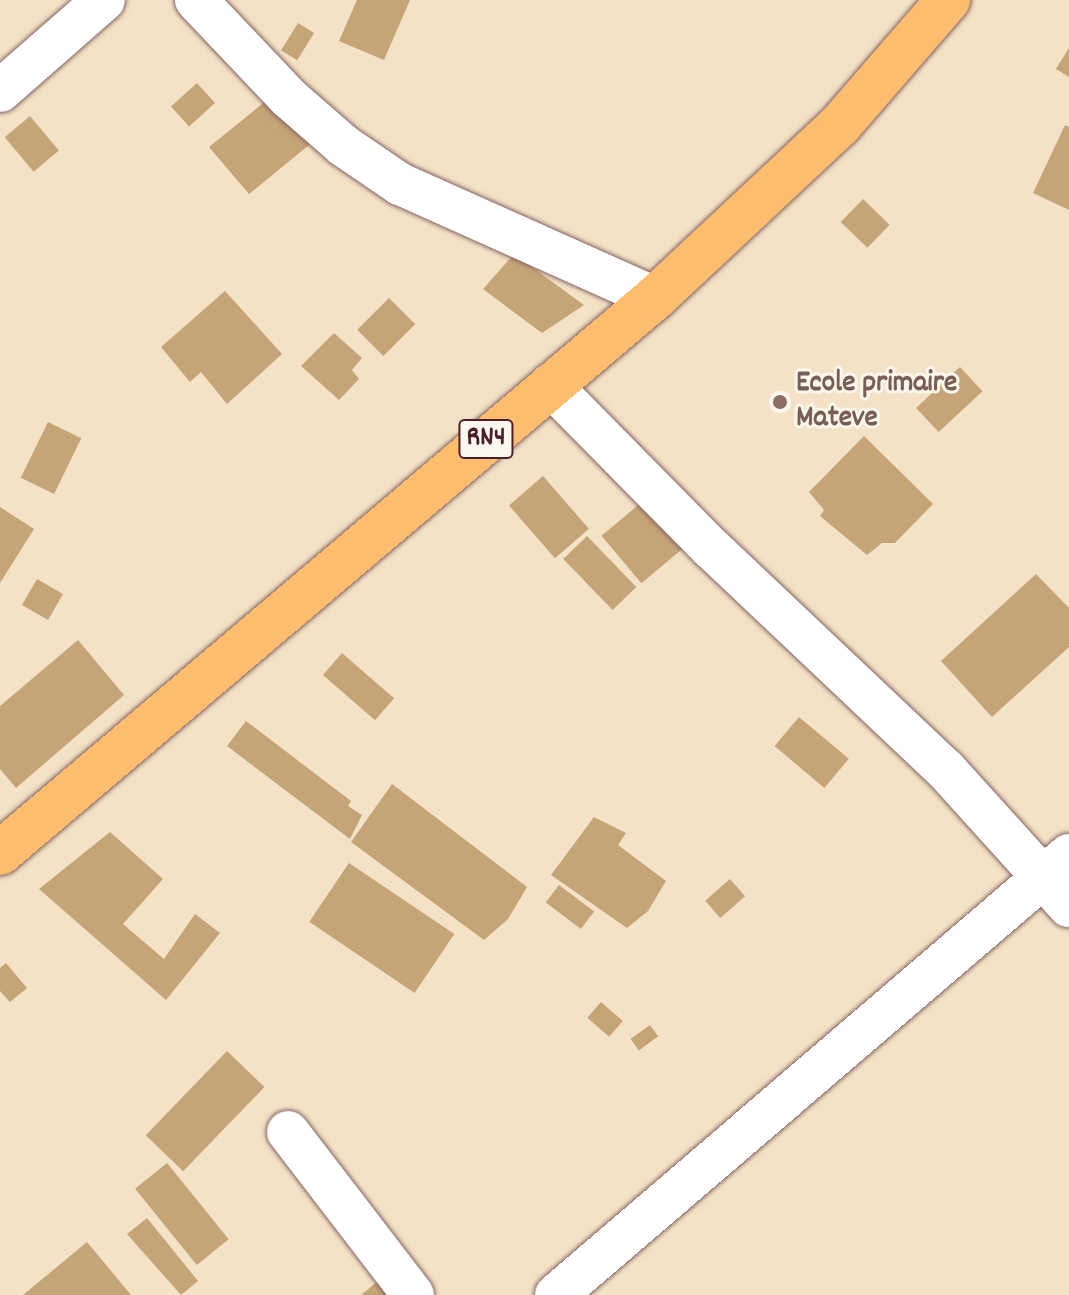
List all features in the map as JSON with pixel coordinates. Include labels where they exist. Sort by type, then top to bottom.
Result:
[{"type":"highway","name":"RN4","points":[[0,853],[655,298],[839,126],[948,0]]},
{"type":"street","points":[[0,91],[104,0]]},
{"type":"street","points":[[196,0],[289,98],[344,146],[400,184],[655,298]]},
{"type":"street","points":[[550,385],[711,548],[1061,879],[556,1295]]},
{"type":"street","points":[[288,1132],[413,1295]]},
{"type":"building","points":[[357,0],[410,0],[384,60],[339,41]]},
{"type":"building","points":[[298,23],[314,33],[297,60],[281,50]]},
{"type":"building","points":[[1069,48],[1069,77],[1056,69]]},
{"type":"building","points":[[197,83],[215,103],[189,126],[171,106]]},
{"type":"building","points":[[267,100],[314,141],[249,194],[209,147]]},
{"type":"building","points":[[30,116],[59,150],[34,172],[5,137]]},
{"type":"building","points":[[1065,125],[1069,127],[1069,210],[1033,193]]},
{"type":"building","points":[[863,199],[890,225],[867,248],[841,222]]},
{"type":"building","points":[[514,254],[584,305],[542,333],[483,289]]},
{"type":"building","points":[[225,291],[282,354],[227,404],[201,372],[190,382],[161,347]]},
{"type":"building","points":[[389,298],[415,324],[383,356],[357,330]]},
{"type":"building","points":[[334,333],[362,358],[352,370],[359,379],[339,400],[301,366]]},
{"type":"building","points":[[960,367],[983,391],[939,432],[916,408]]},
{"type":"building","points":[[48,422],[81,438],[54,494],[21,478]]},
{"type":"building","points":[[864,436],[933,504],[895,543],[882,543],[867,555],[820,516],[824,510],[809,492]]},
{"type":"building","points":[[543,476],[589,529],[555,558],[509,506]]},
{"type":"building","points":[[649,496],[689,543],[641,583],[602,536]]},
{"type":"building","points":[[0,507],[34,529],[0,583]]},
{"type":"building","points":[[587,536],[636,587],[613,610],[563,559]]},
{"type":"building","points":[[1036,574],[1069,608],[1069,647],[992,717],[941,661]]},
{"type":"building","points":[[37,579],[63,594],[48,620],[22,605]]},
{"type":"building","points":[[78,640],[124,695],[16,788],[0,769],[0,706]]},
{"type":"building","points":[[342,653],[394,698],[375,720],[323,675]]},
{"type":"building","points":[[799,717],[849,759],[824,788],[775,746]]},
{"type":"building","points":[[246,721],[351,801],[348,806],[362,815],[350,839],[227,746]]},
{"type":"building","points":[[392,784],[527,887],[508,919],[484,940],[351,842]]},
{"type":"building","points":[[594,817],[626,833],[618,845],[666,881],[648,911],[627,928],[551,875]]},
{"type":"building","points":[[110,832],[163,879],[123,924],[164,959],[195,914],[220,933],[166,1000],[39,889]]},
{"type":"building","points":[[349,863],[454,934],[415,993],[309,922]]},
{"type":"building","points":[[730,879],[745,896],[720,918],[705,901]]},
{"type":"building","points":[[559,885],[594,911],[581,929],[546,903]]},
{"type":"building","points":[[6,963],[27,988],[10,1002],[0,991],[0,968]]},
{"type":"building","points":[[601,1002],[623,1021],[609,1037],[587,1018]]},
{"type":"building","points":[[650,1025],[658,1036],[639,1050],[631,1039]]},
{"type":"building","points":[[227,1051],[264,1087],[183,1171],[146,1135]]},
{"type":"building","points":[[167,1163],[229,1239],[197,1265],[135,1189]]},
{"type":"building","points":[[147,1218],[198,1281],[181,1295],[127,1234]]},
{"type":"building","points":[[87,1242],[131,1295],[23,1295]]},
{"type":"building","points":[[389,1272],[409,1295],[361,1295]]},
{"type":"place","name":"Ecole primaire Mateve","points":[[780,402]]}]
